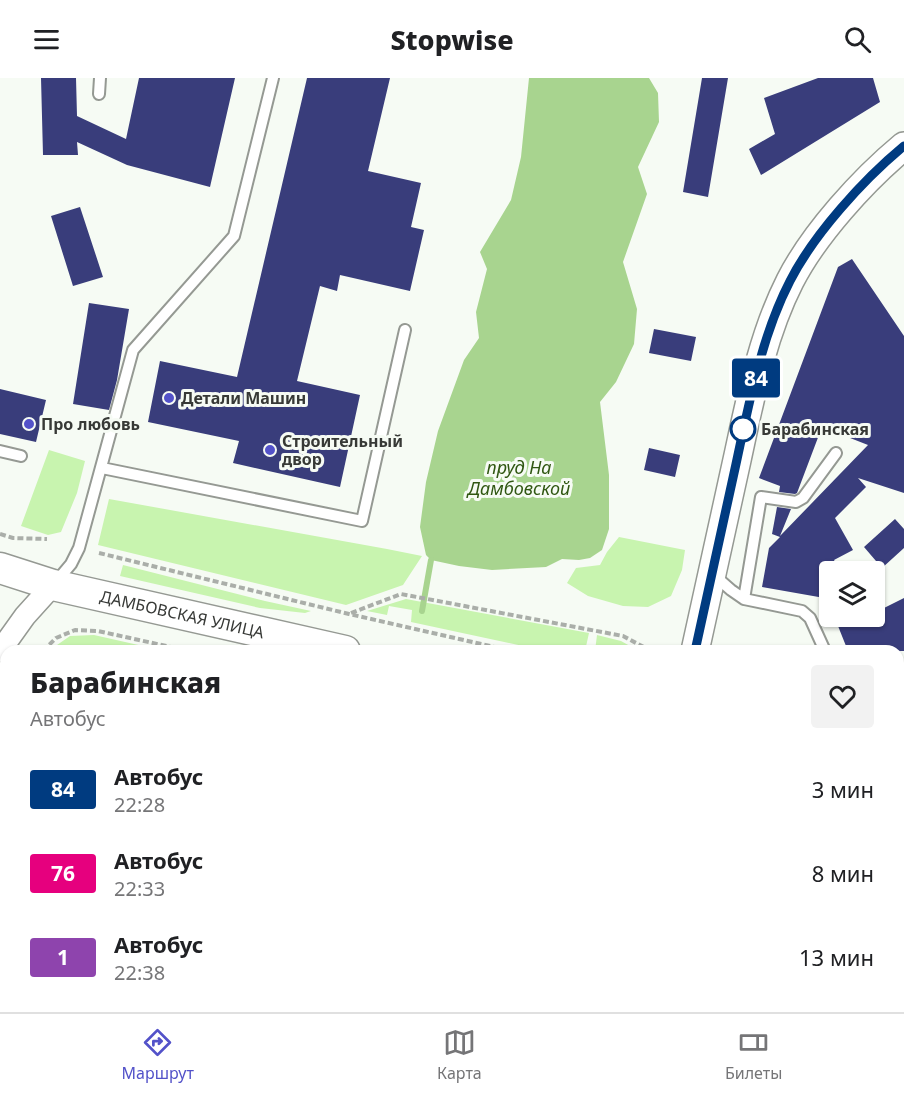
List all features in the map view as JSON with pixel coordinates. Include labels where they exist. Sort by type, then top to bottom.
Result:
[{"type":"main road","name":"ДАМБОВСКАЯ УЛИЦА","points":[[0,568],[53,585],[318,645]]},
{"type":"street","points":[[695,645],[749,405],[776,312],[791,280],[816,240],[868,180],[904,146]]},
{"type":"street","points":[[4,645],[25,616],[53,585]]},
{"type":"lane","points":[[99,78],[99,94]]},
{"type":"lane","points":[[53,585],[71,564],[79,548],[133,350],[234,236],[273,78]]},
{"type":"lane","points":[[102,468],[362,521],[405,330]]},
{"type":"lane","points":[[0,451],[21,456]]},
{"type":"lane","points":[[744,599],[761,497],[796,502],[803,498],[836,453]]},
{"type":"lane","points":[[712,574],[744,599],[802,611],[810,618],[822,645]]},
{"type":"path","points":[[0,534],[13,538],[47,539]]},
{"type":"path","points":[[99,553],[486,645]]},
{"type":"path","points":[[349,614],[401,594],[623,636],[640,645]]},
{"type":"path","points":[[49,645],[56,638],[75,630],[98,632],[160,645]]},
{"type":"shaded area","points":[[49,450],[85,461],[77,493],[61,532],[48,535],[21,526]]},
{"type":"shaded area","points":[[109,499],[422,556],[403,585],[346,605],[98,545]]},
{"type":"shaded area","points":[[619,537],[685,550],[682,570],[671,596],[648,607],[623,606],[588,596],[567,583],[576,568],[600,565]]},
{"type":"shaded area","points":[[123,565],[311,611],[305,613],[260,608],[120,576]]},
{"type":"shaded area","points":[[406,599],[589,633],[586,645],[518,645],[411,622],[412,610],[389,606],[387,615],[367,611]]},
{"type":"shaded area","points":[[94,635],[138,645],[57,645],[70,636]]},
{"type":"shaded area","points":[[597,635],[628,645],[596,645]]},
{"type":"water","name":"пруд На Дамбовской","points":[[529,78],[649,78],[658,93],[659,122],[638,167],[647,194],[623,262],[637,309],[634,344],[616,382],[600,402],[609,475],[609,529],[602,550],[590,558],[562,559],[546,567],[492,570],[431,560],[426,555],[420,527],[426,482],[438,431],[464,360],[479,338],[476,312],[487,269],[480,252],[511,200],[521,157]]},
{"type":"building","points":[[41,78],[76,78],[77,116],[126,139],[139,78],[235,78],[210,187],[127,165],[77,142],[78,155],[43,155]]},
{"type":"building","points":[[307,78],[390,78],[368,171],[421,183],[411,227],[424,230],[410,291],[340,275],[337,291],[320,286],[297,381],[360,395],[340,487],[233,463],[239,441],[148,422],[160,361],[237,377]]},
{"type":"building","points":[[702,78],[728,78],[708,197],[683,192]]},
{"type":"building","points":[[818,78],[873,78],[880,102],[761,175],[749,149],[775,134],[764,98]]},
{"type":"building","points":[[80,207],[103,277],[73,286],[51,216]]},
{"type":"building","points":[[852,259],[904,336],[904,493],[858,478],[866,487],[835,518],[853,550],[834,561],[819,561],[819,597],[762,587],[769,548],[780,537],[772,534],[777,507],[791,509],[780,536],[868,445],[822,427],[797,493],[779,492],[780,486],[759,478],[838,267]]},
{"type":"building","points":[[89,303],[129,309],[117,380],[109,410],[73,404]]},
{"type":"building","points":[[654,329],[696,337],[691,361],[649,353]]},
{"type":"building","points":[[0,389],[46,400],[36,442],[0,434]]},
{"type":"building","points":[[649,448],[680,455],[675,477],[644,470]]},
{"type":"building","points":[[895,519],[904,529],[904,548],[885,565],[885,561],[876,561],[864,547]]},
{"type":"building","points":[[904,598],[904,645],[846,645],[838,627],[885,627],[885,608]]},
{"type":"waterway","points":[[422,611],[431,560]]},
{"type":"bus line","name":"84","points":[[696,645],[749,405],[780,302],[816,240],[868,180],[904,146]]},
{"type":"place","name":"Детали Машин","points":[[169,398]]},
{"type":"place","name":"Про любовь","points":[[29,424]]},
{"type":"place","name":"Барабинская","points":[[743,429]]},
{"type":"place","name":"Строительный двор","points":[[270,450]]}]
